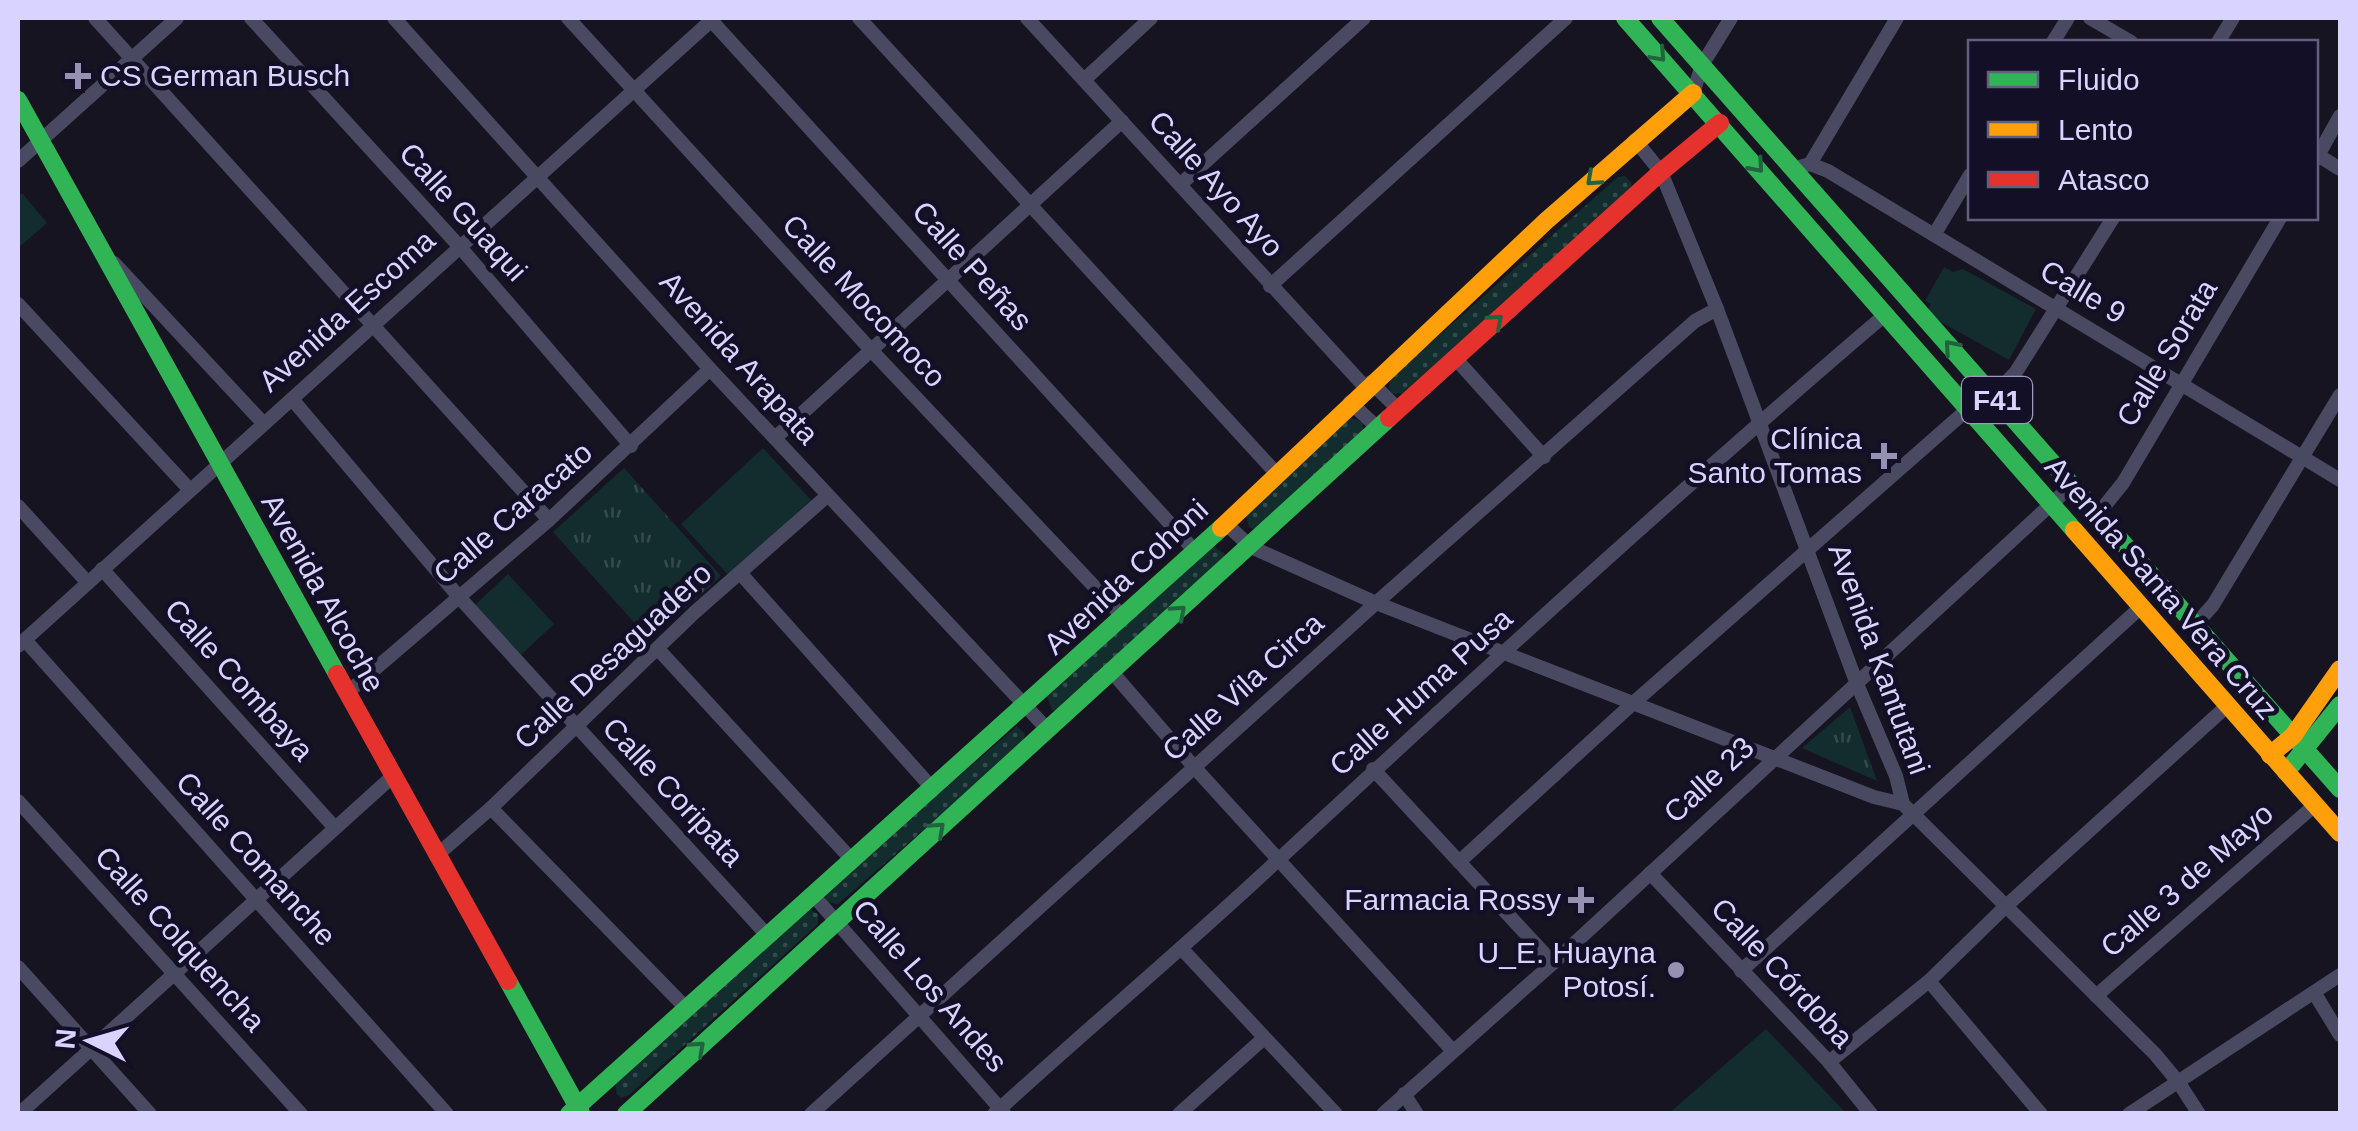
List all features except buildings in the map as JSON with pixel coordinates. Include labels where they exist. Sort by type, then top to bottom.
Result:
[{"type":"street","points":[[95,18],[549,520]]},
{"type":"street","points":[[18,161],[177,18]]},
{"type":"street","name":"Calle Guaqui","points":[[251,18],[460,248],[631,446]]},
{"type":"street","name":"Avenida Arapata","points":[[394,18],[710,369],[1048,730]]},
{"type":"street","name":"Calle Mocomoco","points":[[568,18],[872,351],[1124,618]]},
{"type":"street","name":"Avenida Escoma","points":[[21,643],[711,18]]},
{"type":"street","name":"Calle Peñas","points":[[711,18],[1194,551]]},
{"type":"street","points":[[859,18],[1277,474]]},
{"type":"street","name":"Calle Ayo Ayo","points":[[1027,18],[1182,183],[1270,286],[1399,410]]},
{"type":"street","points":[[1084,80],[1151,18]]},
{"type":"street","points":[[1182,183],[1364,18]]},
{"type":"street","points":[[1270,286],[1566,18]]},
{"type":"street","name":"Avenida Santa Vera Cruz","points":[[1625,18],[2340,833]]},
{"type":"street","name":"Avenida Santa Vera Cruz","points":[[1660,18],[1739,107],[1802,167],[1993,396],[2340,790]]},
{"type":"street","points":[[1693,92],[1702,65],[1732,18]]},
{"type":"street","points":[[1802,167],[1896,18]]},
{"type":"street","points":[[2054,40],[2068,18]]},
{"type":"street","points":[[2090,18],[2128,40]]},
{"type":"street","points":[[2219,40],[2233,18]]},
{"type":"street","name":"Avenida Cohoni","points":[[576,1111],[686,1008],[1124,618],[1368,384],[1635,140],[1693,92]]},
{"type":"street","name":"Avenida Alcoche","points":[[18,100],[576,1111]]},
{"type":"street","name":"Avenida Cohoni","points":[[626,1114],[1455,358],[1739,107]]},
{"type":"street","points":[[2318,153],[2340,116]]},
{"type":"street","points":[[775,438],[1122,122]]},
{"type":"street","name":"Avenida Kantutani","points":[[1635,140],[1661,172],[1718,309],[1758,423],[1908,810],[2179,1082],[2199,1114]]},
{"type":"street","name":"Calle 9","points":[[1802,167],[1934,235],[2340,480]]},
{"type":"street","points":[[1934,235],[1968,178]]},
{"type":"street","points":[[1993,396],[2016,372],[2112,220]]},
{"type":"street","name":"Calle Sorata","points":[[2098,514],[2123,484],[2279,220]]},
{"type":"street","points":[[104,252],[264,424]]},
{"type":"street","points":[[18,304],[190,490]]},
{"type":"street","name":"Calle Vila Circa","points":[[811,1114],[1376,602],[1695,321],[1718,309]]},
{"type":"street","name":"Calle Huma Pusa","points":[[1000,1112],[1373,769],[1758,423],[1886,314]]},
{"type":"street","points":[[1455,358],[1544,457]]},
{"type":"street","name":"Calle Caracato","points":[[348,693],[549,520],[710,369]]},
{"type":"street","points":[[2195,625],[2213,606],[2340,395]]},
{"type":"street","name":"Calle Coripata","points":[[292,398],[459,597],[768,936]]},
{"type":"street","points":[[1350,402],[1378,429]]},
{"type":"street","points":[[1459,862],[1968,408]]},
{"type":"street","name":"Calle 23","points":[[1383,1114],[1553,963],[2072,485]]},
{"type":"street","name":"Calle Desaguadero","points":[[436,856],[695,612],[827,496]]},
{"type":"street","points":[[18,506],[88,583]]},
{"type":"street","points":[[1225,523],[1251,547],[1376,602],[1631,705],[1908,810]]},
{"type":"street","name":"Calle Combaya","points":[[102,570],[334,828]]},
{"type":"street","points":[[742,574],[932,788]]},
{"type":"street","points":[[1741,971],[1908,810],[2141,607]]},
{"type":"street","name":"Calle Comanche","points":[[21,643],[447,1114]]},
{"type":"street","points":[[658,649],[852,860]]},
{"type":"street","points":[[2270,755],[2292,736],[2340,668]]},
{"type":"street","points":[[1112,672],[1452,1050]]},
{"type":"street","points":[[2286,772],[2340,704]]},
{"type":"street","points":[[1829,1062],[1929,982],[2005,906],[2227,706]]},
{"type":"street","points":[[1373,769],[1553,963]]},
{"type":"street","points":[[19,1114],[393,776]]},
{"type":"street","name":"Calle Colquencha","points":[[18,802],[301,1114]]},
{"type":"street","name":"Calle 3 de Mayo","points":[[2096,996],[2315,805]]},
{"type":"street","points":[[491,808],[686,1008]]},
{"type":"street","name":"Calle Córdoba","points":[[1650,873],[1829,1062],[1869,1113]]},
{"type":"street","name":"Calle Los Andes","points":[[813,895],[919,1013],[1000,1112]]},
{"type":"street","points":[[1182,948],[1336,1114]]},
{"type":"street","points":[[18,966],[150,1114]]},
{"type":"street","points":[[2129,1114],[2340,975]]},
{"type":"street","points":[[1929,982],[2041,1114]]},
{"type":"street","points":[[2315,994],[2340,1035]]},
{"type":"street","points":[[1180,1114],[1264,1038]]},
{"type":"street","points":[[1404,1094],[1417,1114]]},
{"type":"green space","points":[[1625,176],[1632,184],[1629,192],[1404,394],[1392,393],[1391,378],[1618,177]]},
{"type":"green space","points":[[22,193],[47,223],[18,248],[18,197]]},
{"type":"green space","points":[[1944,267],[1953,272],[1963,269],[2036,309],[2009,360],[1932,317],[1928,310],[1931,304],[1925,301]]},
{"type":"green space","points":[[1351,418],[1363,422],[1363,432],[1256,530],[1249,527],[1246,516],[1250,511]]},
{"type":"green space","points":[[763,448],[811,500],[729,576],[681,524]]},
{"type":"green space","points":[[624,468],[721,576],[650,640],[553,532]]},
{"type":"green space","points":[[1212,546],[1224,553],[1226,561],[1061,712],[1052,710],[1047,696]]},
{"type":"green space","points":[[508,574],[554,624],[521,655],[475,605]]},
{"type":"green space","points":[[1850,707],[1877,781],[1802,748]]},
{"type":"green space","points":[[1017,726],[1025,734],[1023,743],[838,904],[827,902],[824,894]]},
{"type":"green space","points":[[809,909],[818,914],[818,924],[629,1095],[621,1098],[617,1094],[615,1082]]},
{"type":"green space","points":[[1766,1029],[1844,1111],[1669,1113]]},
{"type":"traffic: fast","points":[[1625,18],[2074,530]]},
{"type":"traffic: fast","points":[[1660,18],[2340,789]]},
{"type":"traffic: fast","points":[[18,100],[337,674]]},
{"type":"traffic: fast","points":[[626,1114],[1389,418]]},
{"type":"traffic: fast","points":[[569,1114],[1221,528]]},
{"type":"traffic: fast","points":[[2286,772],[2340,705]]},
{"type":"traffic: fast","points":[[508,981],[581,1113]]},
{"type":"traffic: slow","points":[[1221,528],[1546,221],[1693,93]]},
{"type":"traffic: slow","points":[[2074,530],[2340,833]]},
{"type":"traffic: slow","points":[[2270,755],[2293,736],[2340,669]]},
{"type":"traffic: jam","points":[[1389,418],[1720,123]]},
{"type":"traffic: jam","points":[[337,674],[508,981]]},
{"type":"place","name":"CS German Busch","points":[[78,76]]},
{"type":"place","name":"Clínica Santo Tomas","points":[[1884,456]]},
{"type":"place","name":"Farmacia Rossy","points":[[1581,900]]},
{"type":"place","name":"U_E. Huayna Potosí.","points":[[1676,970]]}]
